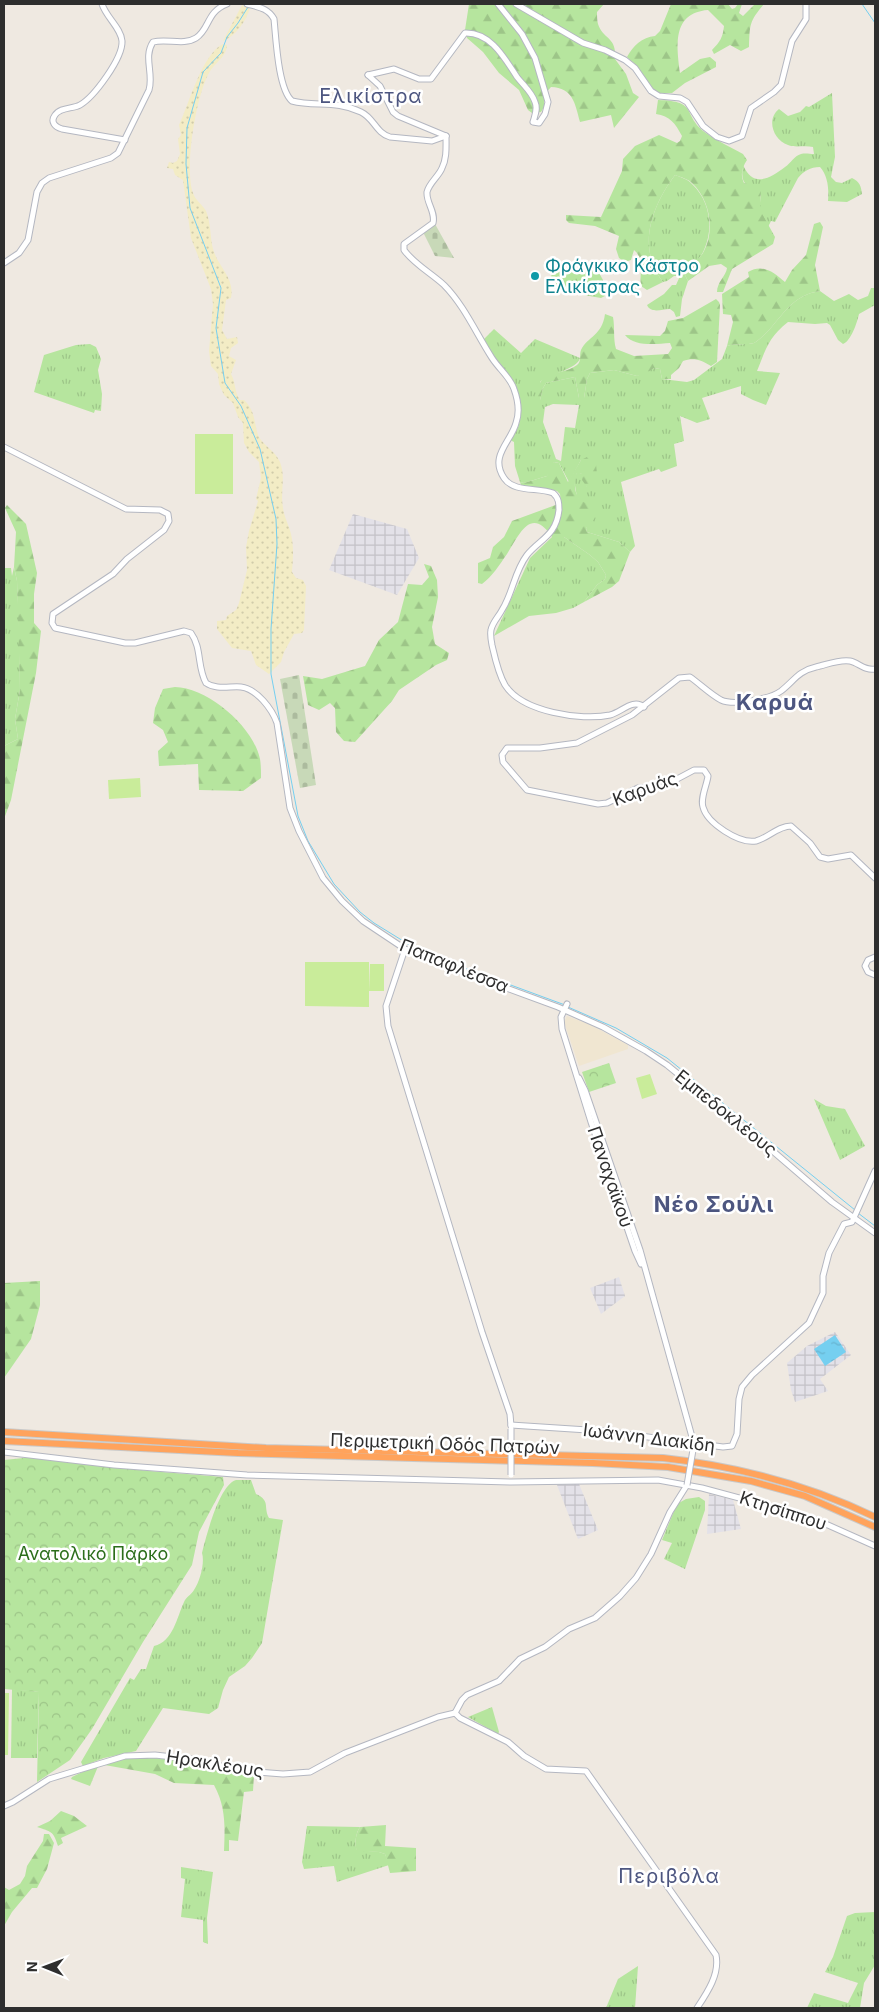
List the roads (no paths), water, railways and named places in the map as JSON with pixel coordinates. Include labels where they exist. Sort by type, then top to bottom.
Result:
[{"type":"highway","name":"Περιμετρική Οδός Πατρών","points":[[4,1432],[266,1448],[663,1458],[718,1466],[786,1483],[830,1497],[875,1517]]},
{"type":"highway","name":"Περιμετρική Οδός Πατρών","points":[[4,1441],[238,1453],[668,1467],[751,1481],[805,1496],[875,1527]]},
{"type":"street","points":[[102,4],[121,36],[122,46],[118,57],[110,71],[88,99],[80,106],[57,113],[53,123],[56,127],[62,129],[124,140]]},
{"type":"street","points":[[4,263],[19,253],[28,240],[37,192],[42,183],[49,178],[111,158],[118,153],[149,90],[151,79],[148,52],[153,42],[186,41],[195,38],[203,31],[214,11],[227,4]]},
{"type":"street","points":[[250,4],[269,12],[274,19],[278,59],[285,90],[292,101],[329,103],[361,112],[369,117],[384,135],[390,137],[432,140],[446,136]]},
{"type":"street","points":[[446,136],[398,116],[393,112],[380,86],[368,75],[394,69],[420,79],[431,79],[465,33],[475,34],[485,39],[503,54],[516,76],[531,94],[536,107],[533,122],[539,123],[545,114],[548,102],[535,58],[522,34],[498,4]]},
{"type":"street","points":[[516,4],[583,43],[605,50],[626,60],[635,68],[651,91],[660,96],[680,98],[687,102],[703,126],[717,137],[729,141],[742,136],[751,108],[781,85],[792,41],[806,19],[806,4]]},
{"type":"street","points":[[446,136],[447,151],[442,168],[428,190],[434,217],[433,223],[404,244],[404,250],[444,286],[456,300],[493,359],[514,387],[518,412],[515,427],[499,455],[499,466],[504,478],[509,484],[516,487],[551,492],[557,496],[559,504],[554,527],[546,538],[522,562],[508,600],[491,629],[497,664],[503,682],[509,690],[529,704],[566,714],[584,717],[603,716],[617,713],[634,703],[644,707]]},
{"type":"street","name":"Παπαφλέσσα","points":[[4,447],[126,509],[162,510],[168,514],[169,521],[164,530],[132,555],[112,574],[53,614],[51,620],[53,626],[130,644],[184,631],[191,633],[198,644],[202,675],[206,683],[215,687],[244,688],[249,690],[272,712],[277,723],[290,808],[299,831],[323,878],[363,922],[405,949],[460,972],[566,1007]]},
{"type":"street","name":"Καρυάς","points":[[875,669],[870,670],[846,661],[809,669],[792,679],[781,691],[767,697],[740,702],[722,700],[690,677],[679,678],[644,707],[615,725],[577,743],[540,748],[508,748],[502,754],[503,762],[527,790],[600,804],[607,803],[638,788],[662,787],[694,770],[704,770],[708,776],[703,797],[703,808],[710,818],[730,835],[743,840],[756,841],[782,828],[791,826],[810,843],[820,857],[828,858],[851,855],[875,878]]},
{"type":"street","points":[[405,949],[386,1006],[387,1020],[482,1332],[510,1414],[512,1482]]},
{"type":"street","points":[[875,957],[868,960],[865,968],[868,972],[875,975]]},
{"type":"street","name":"Παναχαϊκού","points":[[566,1007],[561,1017],[561,1026],[640,1250],[694,1444]]},
{"type":"street","name":"Εμπεδοκλέους","points":[[566,1007],[646,1051],[667,1065],[828,1199],[875,1233]]},
{"type":"street","points":[[854,1217],[875,1171]]},
{"type":"street","points":[[844,1224],[847,1212]]},
{"type":"street","name":"Ιωάννη Διακίδη","points":[[511,1427],[597,1431],[723,1447],[733,1445],[737,1434],[739,1399],[742,1387],[752,1375],[808,1323],[823,1293],[823,1280],[830,1254],[844,1224],[850,1224],[854,1217]]},
{"type":"street","points":[[694,1444],[688,1485],[670,1512],[651,1554],[636,1578],[620,1596],[595,1618],[569,1629],[547,1645],[519,1660],[499,1681],[467,1695],[455,1713],[460,1718],[508,1742],[524,1756],[543,1767],[550,1770],[586,1771],[716,1955],[712,1983],[698,2008]]},
{"type":"street","name":"Κτησίππου","points":[[4,1452],[114,1465],[247,1476],[512,1482],[651,1480],[688,1485],[788,1511],[819,1521],[875,1546]]},
{"type":"street","name":"Ηρακλέους","points":[[4,1806],[49,1779],[125,1756],[155,1755],[191,1759],[209,1762],[233,1770],[284,1774],[310,1772],[345,1753],[438,1717],[455,1713]]},
{"type":"water","points":[[835,1335],[846,1352],[825,1366],[814,1349]]},
{"type":"waterway","points":[[862,4],[875,23]]},
{"type":"waterway","points":[[248,7],[227,37],[221,53],[203,72],[187,128],[186,164],[190,208],[221,288],[216,328],[225,383],[241,406],[260,449],[276,519],[277,544],[271,629],[271,674],[298,816],[308,841],[334,884],[360,912],[374,923],[421,952],[565,1005]]},
{"type":"waterway","points":[[568,1007],[616,1028],[667,1058],[855,1210]]},
{"type":"waterway","points":[[858,1213],[875,1226]]},
{"type":"place","name":"Φράγκικο Κάστρο Ελικίστρας","points":[[535,276]]},
{"type":"district","name":"Ελικίστρα","points":[[371,96]]},
{"type":"district","name":"Καρυά","points":[[775,702]]},
{"type":"district","name":"Νέο Σούλι","points":[[714,1204]]},
{"type":"district","name":"Περιβόλα","points":[[669,1876]]},
{"type":"park label","name":"Ανατολικό Πάρκο","points":[[93,1554]]}]
